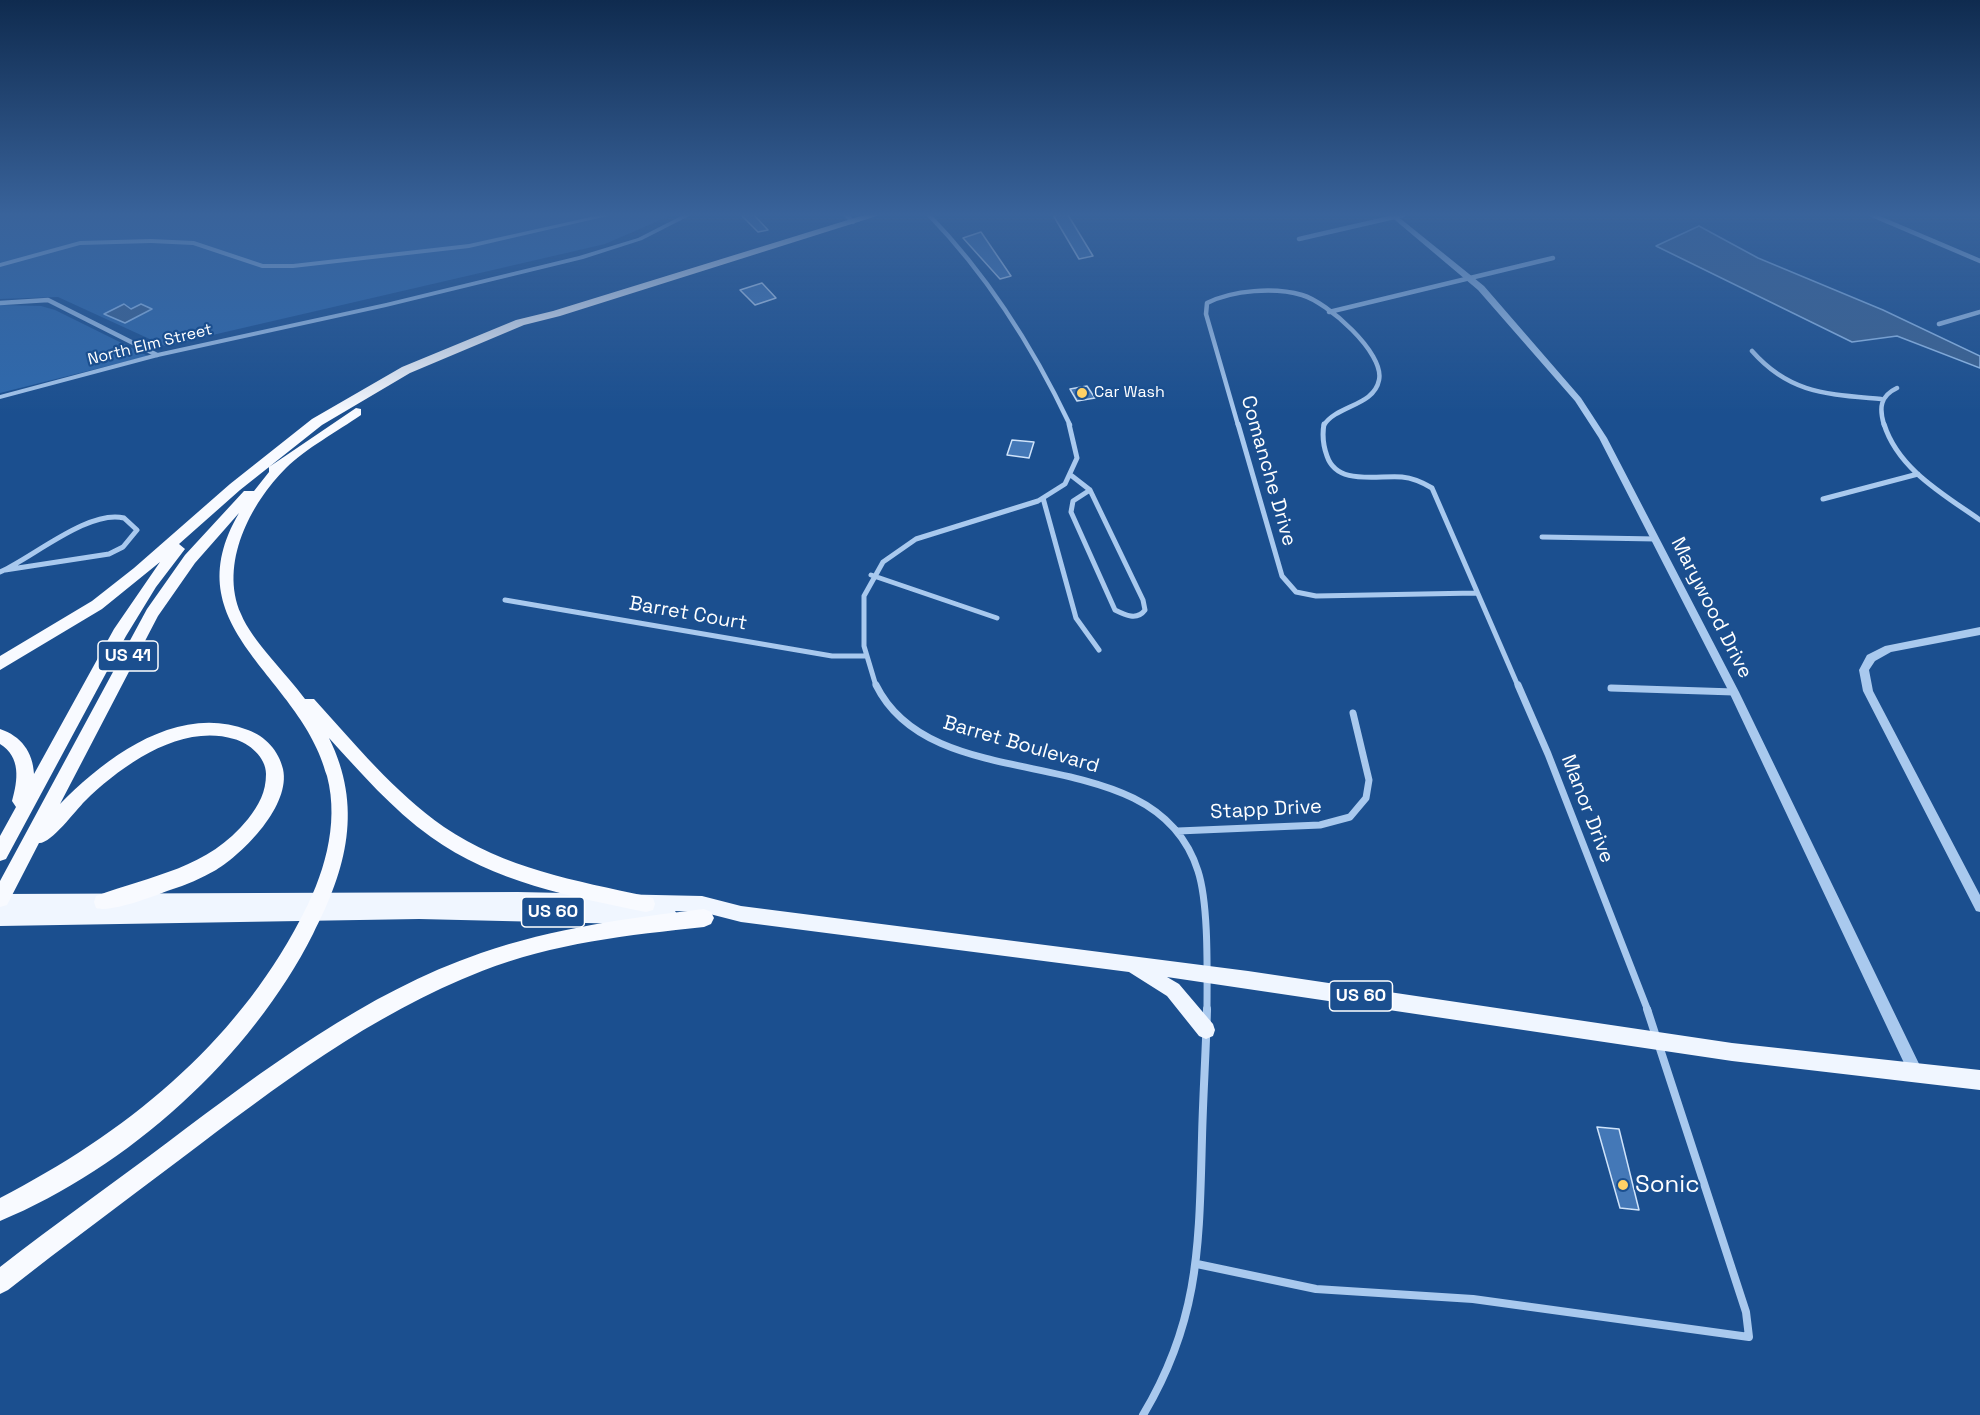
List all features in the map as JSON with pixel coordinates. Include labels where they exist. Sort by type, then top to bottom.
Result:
[{"type":"highway","name":"US 41","points":[[0,853],[135,608],[205,516],[283,448],[360,396],[406,370],[520,322],[556,314],[655,281]]},
{"type":"highway","name":"US 41","points":[[0,900],[130,653],[164,595],[211,534],[282,464],[335,425],[390,392],[556,314]]},
{"type":"highway","points":[[0,1210],[78,1166],[115,1142],[179,1090],[222,1048],[260,1004],[306,933],[329,880],[336,852],[340,805],[336,778],[328,753],[317,731],[259,653],[234,617],[227,602],[226,565],[236,528],[282,464]]},
{"type":"highway","points":[[0,664],[97,605],[205,516]]},
{"type":"highway","points":[[259,653],[401,802],[438,832],[483,858],[534,877],[646,904]]},
{"type":"highway","points":[[13,875],[59,814],[109,770],[142,749],[177,735],[211,730],[231,731],[248,737],[262,746],[273,765],[273,790],[265,809],[244,837],[213,862],[188,875],[103,902]]},
{"type":"highway","points":[[0,736],[8,739],[22,753],[27,775],[9,837]]},
{"type":"highway","points":[[0,1282],[278,1072],[381,1007],[446,975],[528,946],[587,933],[704,918]]},
{"type":"main road","name":"US 60","points":[[0,900],[55,910],[369,907],[704,918],[741,914]]},
{"type":"main road","name":"US 60","points":[[369,907],[518,900],[702,904],[741,914],[1209,973],[1659,1040],[1917,1075],[1980,1080]]},
{"type":"main road","name":"US 60","points":[[0,918],[103,902],[264,908]]},
{"type":"main road","points":[[1125,963],[1173,990],[1206,1030]]},
{"type":"street","name":"North Elm Street","points":[[0,397],[157,355],[485,281]]},
{"type":"street","points":[[987,281],[1012,316],[1071,430],[1077,458],[1072,476],[1090,490],[1143,600],[1146,610],[1136,617],[1124,616],[1115,610],[1071,512],[1074,501],[1090,490]]},
{"type":"street","points":[[1329,312],[1458,281]]},
{"type":"street","name":"Marywood Drive","points":[[1474,281],[1584,408],[1603,438],[1734,692],[1917,1075]]},
{"type":"street","name":"Comanche Drive","points":[[1329,312],[1306,296],[1285,292],[1222,297],[1210,300],[1206,306],[1285,582],[1300,594],[1317,596],[1476,593]]},
{"type":"street","points":[[0,303],[48,300],[157,355]]},
{"type":"street","name":"Manor Drive","points":[[1197,1264],[1316,1288],[1473,1299],[1749,1337],[1746,1312],[1659,1040],[1548,754],[1432,488],[1426,483],[1403,476],[1352,477],[1328,465],[1323,435],[1324,424],[1338,410],[1372,393],[1378,383],[1379,371],[1372,353],[1329,312]]},
{"type":"street","points":[[1939,324],[1980,312]]},
{"type":"street","points":[[1752,351],[1768,371],[1797,386],[1881,399]]},
{"type":"street","points":[[1897,388],[1885,393],[1881,399],[1887,434],[1904,460],[1918,474],[1980,520]]},
{"type":"street","points":[[1823,499],[1918,474]]},
{"type":"street","name":"Barret Boulevard","points":[[1072,476],[1059,489],[1043,498],[907,544],[885,558],[871,575],[862,593],[860,613],[866,656],[874,682],[886,702],[903,720],[939,741],[988,757],[1123,793],[1152,806],[1178,831],[1190,851],[1201,880],[1209,973],[1197,1264],[1190,1303],[1174,1356],[1143,1415]]},
{"type":"street","points":[[1043,498],[1076,618],[1099,650]]},
{"type":"street","points":[[106,517],[128,518],[134,522],[136,530],[123,547],[110,554],[2,571],[106,517]]},
{"type":"street","points":[[1542,537],[1656,540]]},
{"type":"street","points":[[871,575],[997,618]]},
{"type":"street","name":"Barret Court","points":[[505,600],[832,656],[866,656]]},
{"type":"street","points":[[1980,631],[1889,650],[1871,658],[1864,670],[1868,691],[1980,907]]},
{"type":"street","points":[[1611,688],[1734,692]]},
{"type":"street","name":"Stapp Drive","points":[[1178,831],[1320,825],[1350,817],[1362,805],[1368,789],[1367,770],[1353,713]]},
{"type":"shaded area","points":[[0,281],[445,281],[165,346],[58,297],[0,299]]},
{"type":"shaded area","points":[[1728,281],[1813,281],[1883,310],[1980,356],[1980,368],[1897,336],[1852,342]]},
{"type":"shaded area","points":[[124,304],[131,309],[141,304],[152,309],[125,323],[104,314]]},
{"type":"shaded area","points":[[0,305],[41,306],[55,310],[148,356],[0,393]]},
{"type":"building","points":[[762,283],[776,298],[755,305],[740,290]]},
{"type":"building","name":"Car Wash","points":[[1087,386],[1095,398],[1077,401],[1070,389]]},
{"type":"building","points":[[1012,440],[1034,442],[1029,458],[1007,455]]},
{"type":"building","name":"Sonic","points":[[1597,1127],[1619,1129],[1639,1210],[1620,1208]]},
{"type":"place","name":"Car Wash","points":[[1082,393]]},
{"type":"place","name":"Sonic","points":[[1623,1185]]}]
